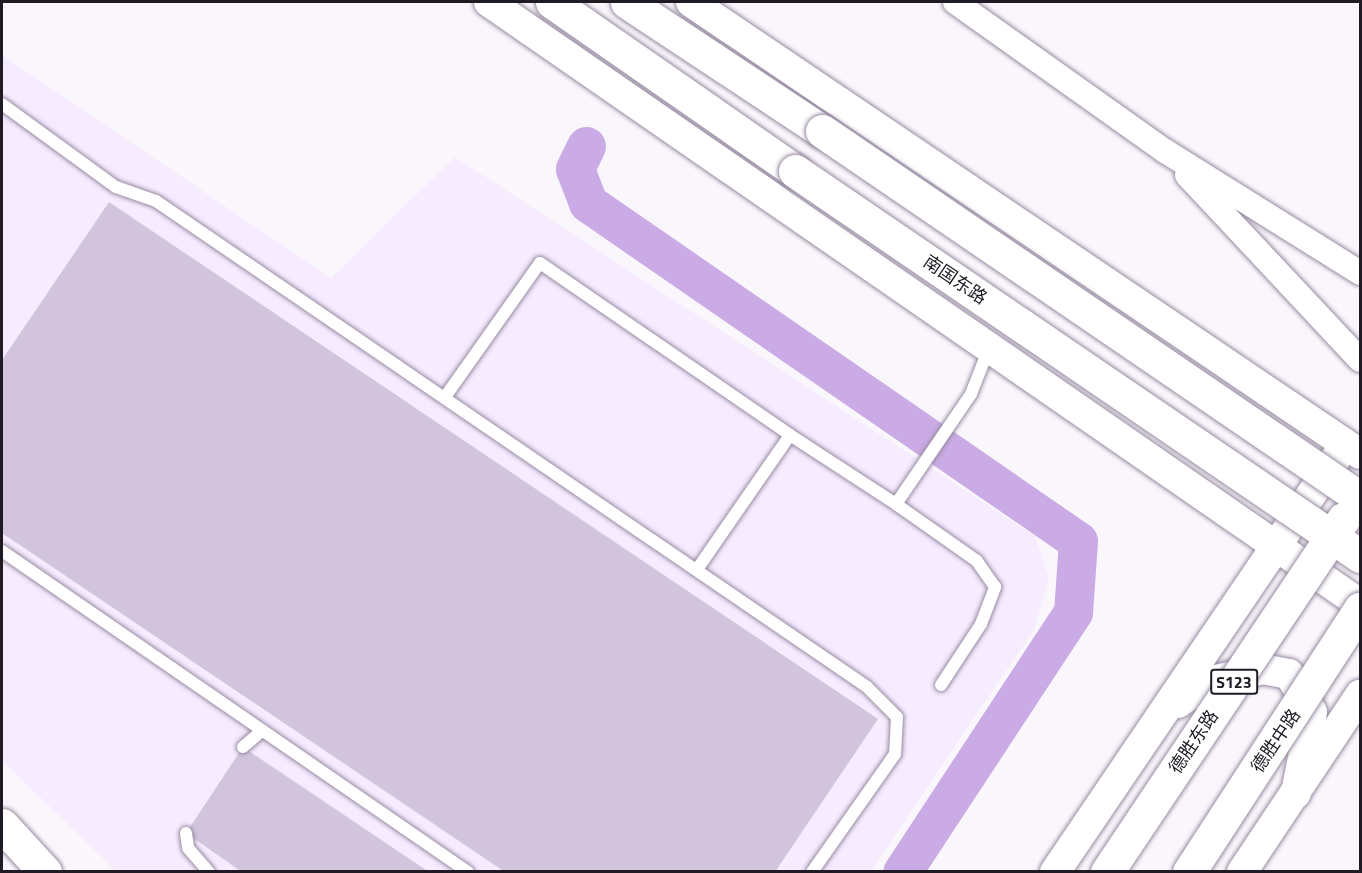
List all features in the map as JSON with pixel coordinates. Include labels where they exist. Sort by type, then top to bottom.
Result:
[{"type":"main road","name":"南国东路","points":[[552,2],[795,171],[1360,556]]},
{"type":"main road","points":[[627,2],[822,131],[1360,498]]},
{"type":"main road","name":"德胜东路","points":[[1107,872],[1360,492]]},
{"type":"main road","name":"德胜中路","points":[[1189,872],[1360,609]]},
{"type":"main road","points":[[2,825],[45,872]]},
{"type":"street","points":[[489,2],[1360,604]]},
{"type":"street","points":[[691,2],[1353,449],[1278,546],[1055,872]]},
{"type":"street","points":[[955,2],[1165,151],[1360,273]]},
{"type":"street","points":[[1165,151],[1360,360]]},
{"type":"street","points":[[1166,710],[1211,681],[1263,669],[1289,674],[1311,712],[1296,793]]},
{"type":"street","points":[[1242,872],[1360,695]]},
{"type":"lane","points":[[2,104],[117,187],[156,201],[698,568],[867,687],[897,717],[895,754],[812,872]]},
{"type":"lane","points":[[445,397],[540,263],[977,561],[995,587],[981,624],[941,685]]},
{"type":"lane","points":[[896,504],[971,394],[990,347]]},
{"type":"lane","points":[[698,568],[790,435]]},
{"type":"lane","points":[[2,551],[260,732],[468,872]]},
{"type":"lane","points":[[243,747],[260,732]]},
{"type":"lane","points":[[186,832],[188,848],[209,872]]},
{"type":"shaded area","points":[[2,55],[331,278],[455,157],[1035,536],[1049,578],[1035,628],[871,871],[116,871],[2,760]]},
{"type":"building","points":[[109,202],[878,719],[775,872],[505,872],[2,533],[2,360]]},
{"type":"building","points":[[243,747],[429,872],[242,872],[186,833]]},
{"type":"waterway","points":[[586,146],[575,169],[588,203],[1078,541],[1073,612],[902,872]]}]
